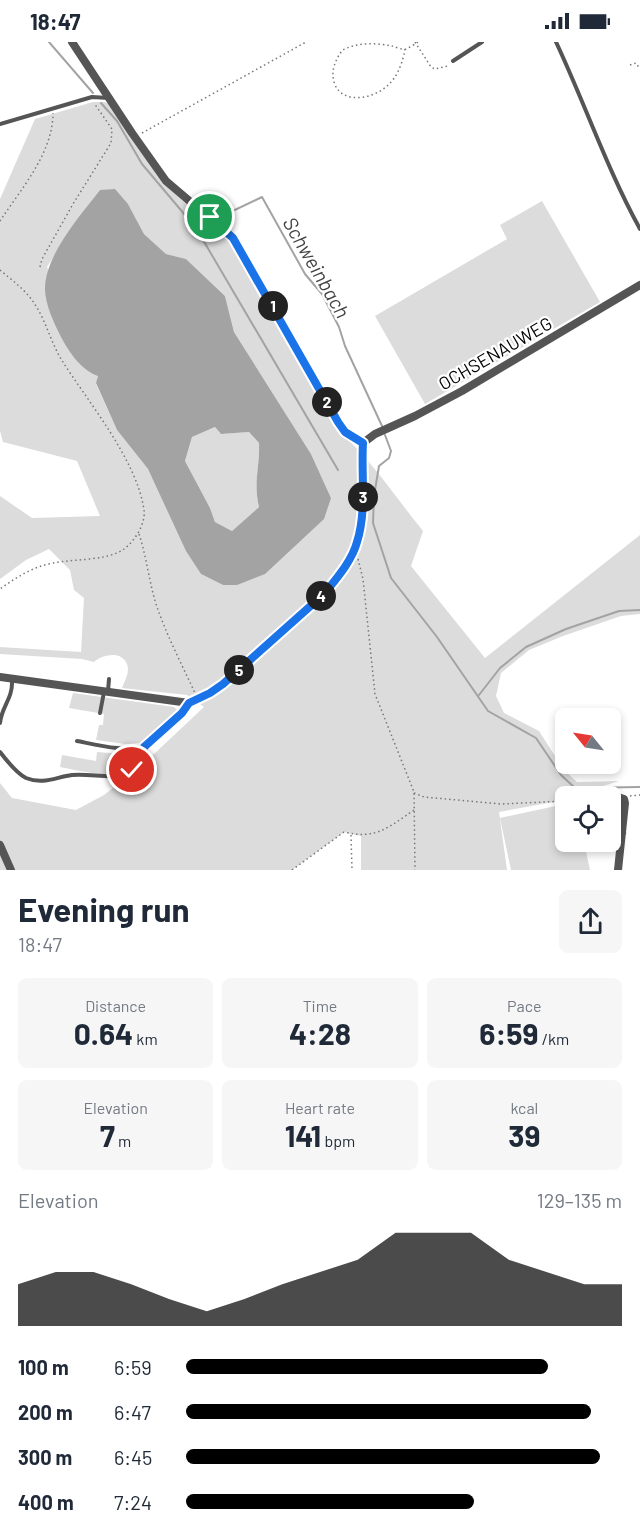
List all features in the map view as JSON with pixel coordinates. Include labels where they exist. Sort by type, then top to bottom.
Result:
[{"type":"street","points":[[0,677],[189,703],[198,699],[223,684],[324,594],[357,544],[362,506],[363,443],[345,432],[338,422],[233,238],[166,181],[72,42]]},
{"type":"street","name":"OCHSENAUWEG","points":[[363,443],[379,432],[462,391],[640,285]]},
{"type":"street","points":[[618,870],[626,803],[621,798]]},
{"type":"street","points":[[0,845],[11,870]]},
{"type":"lane","points":[[453,61],[482,42]]},
{"type":"lane","points":[[556,42],[583,99],[604,158],[640,229]]},
{"type":"lane","points":[[0,124],[89,98],[110,98]]},
{"type":"lane","points":[[100,713],[109,678]]},
{"type":"lane","points":[[0,723],[2,713],[12,695],[12,679]]},
{"type":"lane","points":[[0,752],[7,762],[24,777],[36,781],[50,781],[71,775],[108,777],[125,774],[138,765],[144,747],[182,713],[189,703]]},
{"type":"lane","points":[[78,741],[119,749],[144,747]]},
{"type":"path","points":[[135,137],[306,42]]},
{"type":"path","points":[[405,49],[367,43],[349,47],[343,51],[334,64],[333,75],[337,87],[350,97],[361,99],[373,96],[391,83],[405,49],[416,42],[431,67],[435,69],[447,67],[453,61]]},
{"type":"path","points":[[630,65],[640,61]]},
{"type":"path","points":[[636,63],[640,69]]},
{"type":"path","points":[[40,267],[42,259],[73,204],[111,143],[112,129],[89,98]]},
{"type":"path","points":[[0,221],[46,147],[53,120],[53,109]]},
{"type":"path","points":[[0,270],[17,284],[35,305],[61,359],[119,449],[138,484],[145,513],[138,533],[123,550],[96,558],[54,563],[28,570],[0,589]]},
{"type":"path","points":[[138,533],[146,554],[157,609],[198,699]]},
{"type":"path","points":[[357,544],[375,694],[414,792],[415,870]]},
{"type":"path","points":[[414,792],[424,797],[501,804],[555,802]]},
{"type":"path","points":[[624,799],[640,795]]},
{"type":"path","points":[[292,870],[344,832],[361,836],[383,831],[414,809]]},
{"type":"path","points":[[352,834],[350,842],[352,870]]},
{"type":"shaded area","points":[[93,102],[111,104],[149,162],[230,240],[342,434],[374,468],[423,531],[411,566],[485,658],[640,535],[640,614],[621,616],[529,650],[501,673],[496,696],[504,713],[539,731],[555,756],[555,774],[568,774],[577,782],[619,781],[603,786],[555,786],[555,802],[499,812],[507,870],[361,870],[361,836],[344,832],[292,870],[0,870],[0,783],[12,798],[76,810],[104,795],[139,768],[204,707],[187,695],[122,688],[128,667],[124,660],[116,655],[102,657],[94,662],[82,659],[0,654],[0,647],[81,652],[84,598],[74,590],[70,570],[49,549],[26,560],[0,579],[0,496],[32,518],[100,516],[77,461],[3,442],[0,431],[0,199],[35,119]],"holes":[[[100,190],[128,204],[144,234],[166,254],[186,259],[225,296],[234,332],[311,454],[331,498],[237,585],[223,585],[201,574],[148,469],[117,430],[96,384],[98,376],[47,267]]]},
{"type":"shaded area","points":[[115,189],[128,204],[144,234],[166,254],[186,259],[225,296],[234,332],[311,454],[331,498],[324,519],[265,574],[237,585],[223,585],[201,574],[186,551],[148,469],[117,430],[96,383],[98,376],[81,365],[72,354],[50,313],[45,289],[51,263],[65,236],[100,190]],"holes":[[[215,427],[221,434],[249,432],[259,443],[257,482],[259,507],[232,531],[215,522],[185,461],[192,437]]]},
{"type":"shaded area","points":[[542,201],[600,302],[425,404],[375,316],[507,239],[500,225]]},
{"type":"shaded area","points":[[215,427],[221,434],[249,432],[259,443],[257,490],[259,507],[232,531],[215,522],[185,461],[192,437]]},
{"type":"shaded area","points":[[73,693],[174,707],[178,711],[140,743],[125,744],[96,740],[99,725],[103,725],[104,714],[69,708]]},
{"type":"shaded area","points":[[97,752],[139,757],[133,766],[115,774],[92,773],[60,767],[62,755],[96,761]]},
{"type":"shaded area","points":[[555,806],[555,852],[586,852],[590,870],[511,870],[500,818]]},
{"type":"waterway","name":"Schweinbach","points":[[49,42],[93,93]]},
{"type":"waterway","name":"Schweinbach","points":[[101,103],[117,121],[142,164],[196,228],[338,470]]},
{"type":"waterway","name":"Schweinbach","points":[[220,217],[262,197],[305,274],[322,294],[339,327],[345,346],[382,426]]},
{"type":"waterway","name":"Schweinbach","points":[[197,228],[210,222]]},
{"type":"waterway","name":"Schweinbach","points":[[385,435],[391,451],[389,458],[379,466],[374,496],[373,523],[391,578],[437,637],[488,711],[536,738],[561,775],[575,788],[640,787]]},
{"type":"waterway","name":"Schweinbach","points":[[479,695],[500,668],[526,647],[566,629],[619,611],[640,610]]},
{"type":"route","points":[[132,770],[138,765],[144,747],[182,713],[189,703],[223,684],[324,594],[357,544],[360,529],[363,495],[363,443],[345,432],[338,422],[233,238],[210,217]]}]
